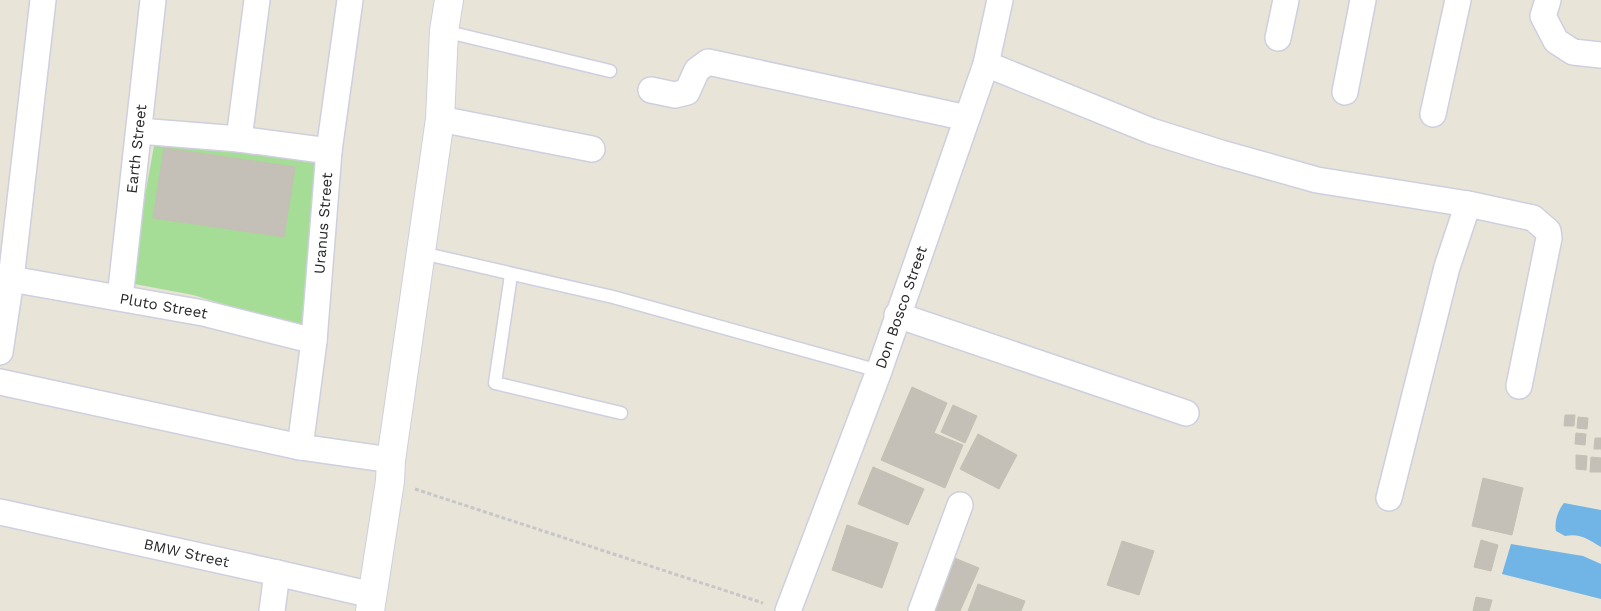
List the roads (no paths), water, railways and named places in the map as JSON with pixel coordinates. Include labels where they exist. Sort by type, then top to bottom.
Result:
[{"type":"street","points":[[0,352],[11,279],[43,0]]},
{"type":"street","name":"Earth Street","points":[[120,298],[153,0]]},
{"type":"street","points":[[238,139],[257,0]]},
{"type":"street","name":"Uranus Street","points":[[300,446],[314,341],[329,152],[350,0]]},
{"type":"street","points":[[371,603],[440,119],[444,31],[449,0]]},
{"type":"street","name":"Don Bosco Street","points":[[788,611],[879,371],[986,64],[1000,0]]},
{"type":"street","points":[[1278,38],[1286,0]]},
{"type":"street","points":[[1344,92],[1363,0]]},
{"type":"street","points":[[1433,114],[1458,0]]},
{"type":"street","points":[[1548,0],[1543,16],[1556,41],[1573,52],[1601,56]]},
{"type":"street","points":[[651,90],[675,96],[687,92],[697,70],[708,62],[967,118]]},
{"type":"street","points":[[986,64],[1151,130],[1317,180],[1468,204],[1533,218],[1548,231],[1549,238],[1519,386]]},
{"type":"street","points":[[440,119],[592,149]]},
{"type":"street","points":[[139,131],[238,139],[329,152]]},
{"type":"street","points":[[1389,498],[1447,267],[1468,204]]},
{"type":"street","name":"Pluto Street","points":[[11,279],[204,313],[314,341]]},
{"type":"street","points":[[897,315],[1186,414]]},
{"type":"street","points":[[0,382],[300,446],[391,471]]},
{"type":"street","points":[[921,611],[960,505]]},
{"type":"street","name":"BMW Street","points":[[0,512],[277,572],[371,603]]},
{"type":"street","points":[[272,611],[277,572]]},
{"type":"lane","points":[[444,31],[610,71]]},
{"type":"lane","points":[[422,253],[613,298],[879,371]]},
{"type":"lane","points":[[511,274],[495,383],[621,413]]},
{"type":"water","points":[[1564,503],[1601,510],[1601,547],[1584,537],[1575,535],[1565,536],[1556,531],[1557,516]]},
{"type":"water","points":[[1511,544],[1583,556],[1601,564],[1601,599],[1502,574]]}]
